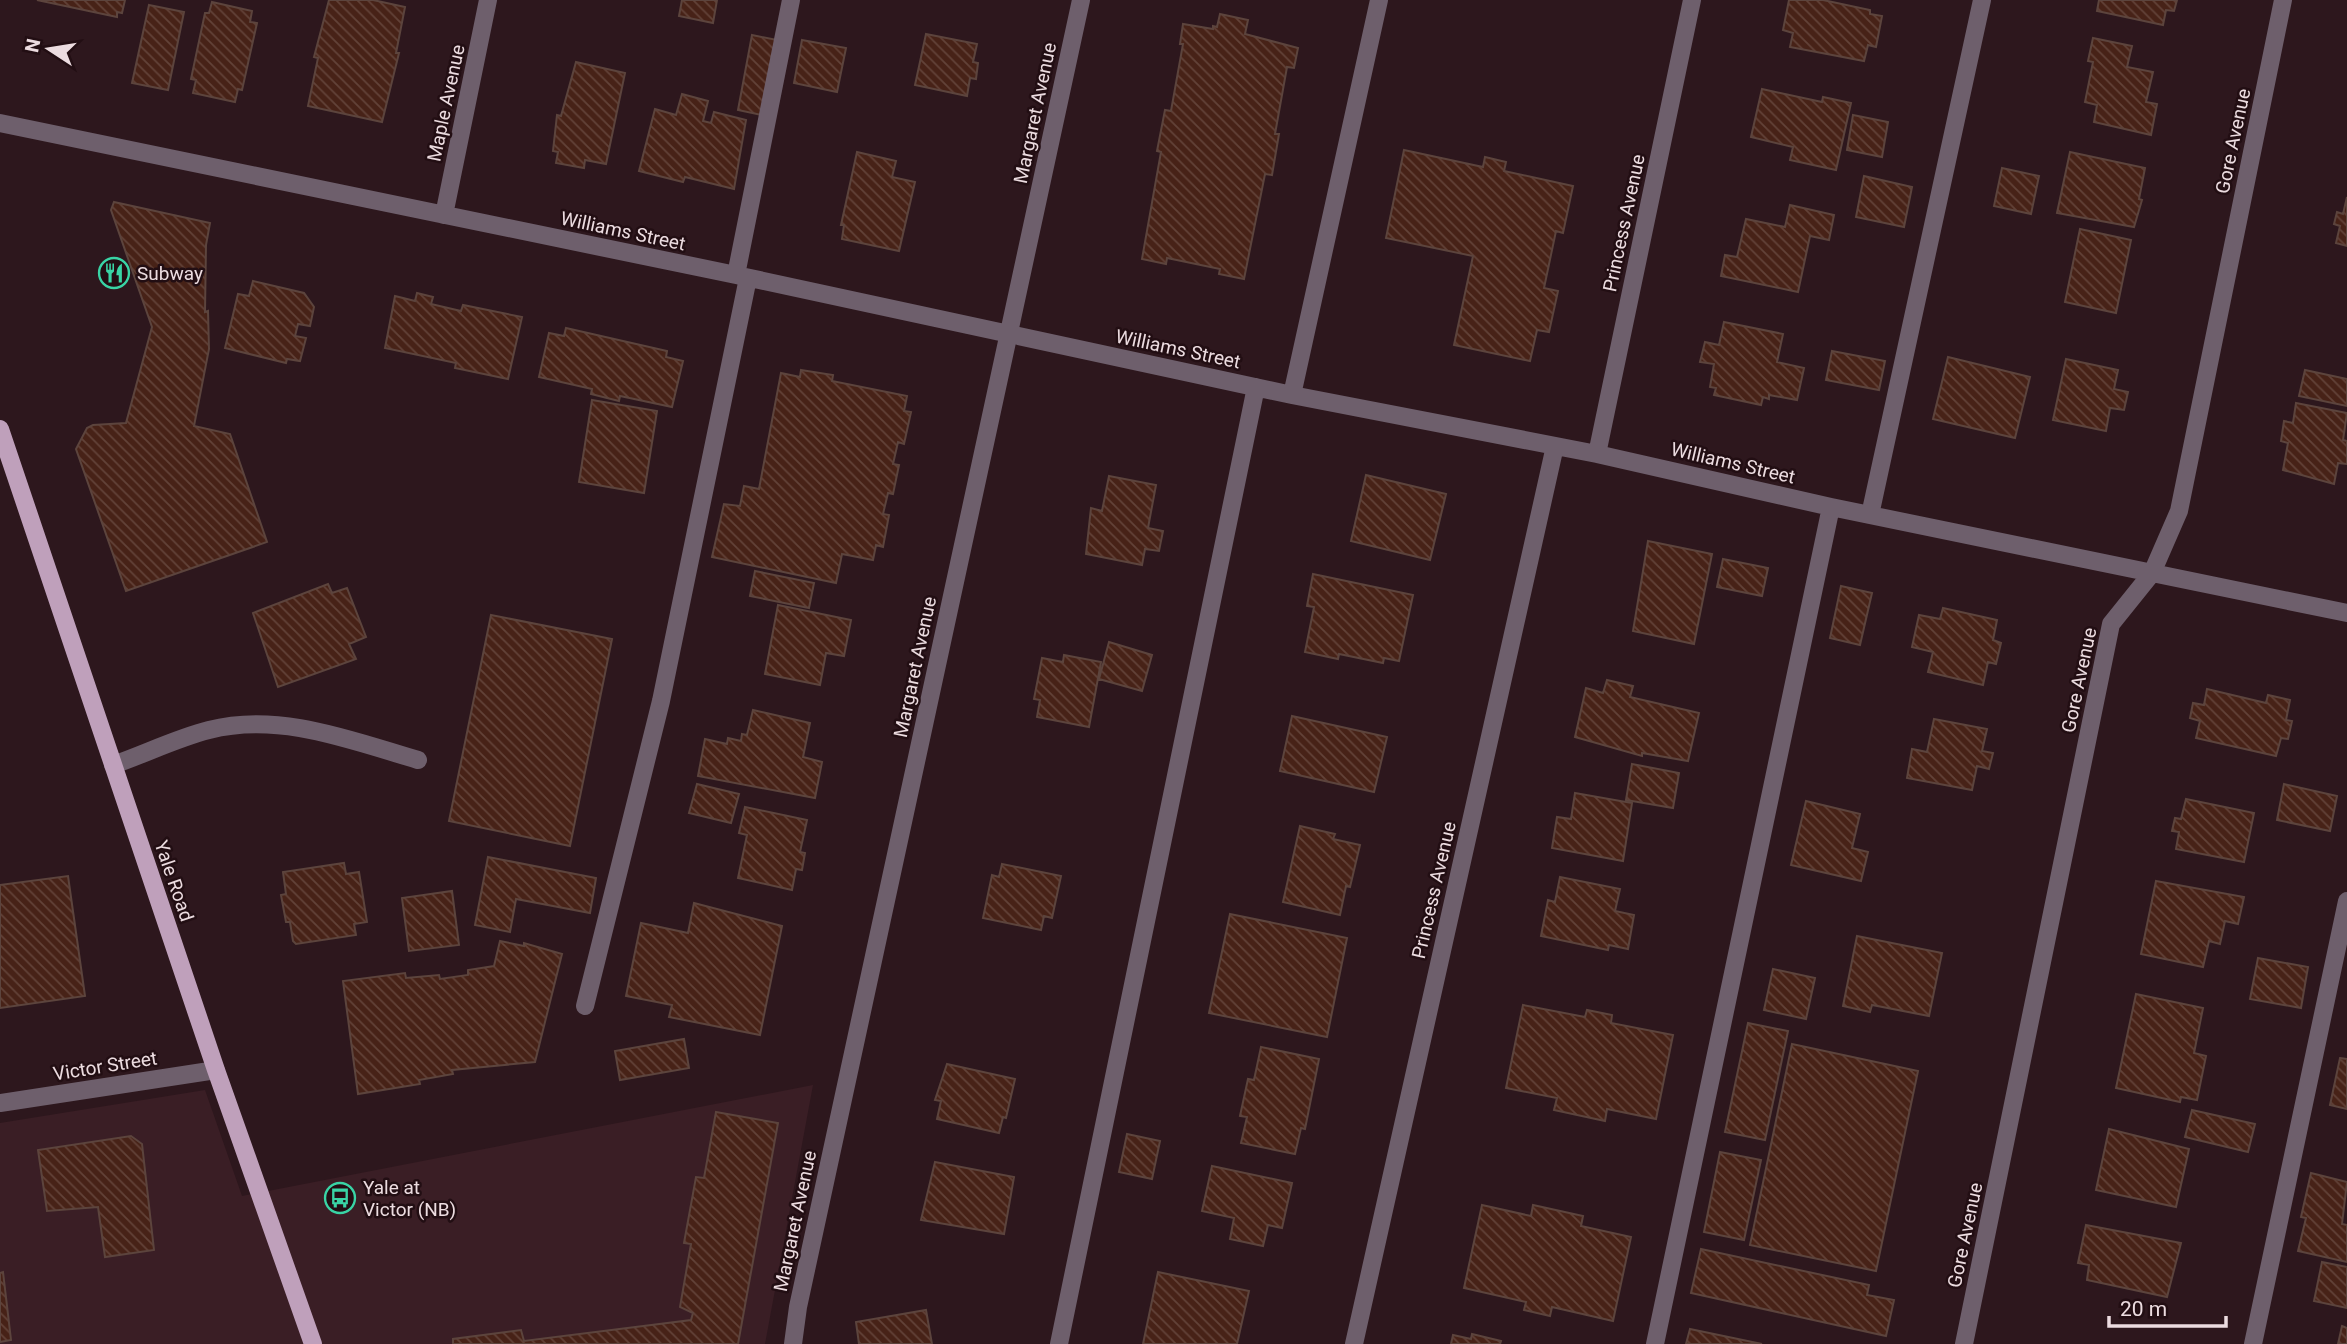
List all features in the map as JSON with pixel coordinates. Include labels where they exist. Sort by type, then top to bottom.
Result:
[{"type":"main road","name":"Yale Road","points":[[0,429],[216,1070],[313,1344]]},
{"type":"street","name":"Maple Avenue","points":[[444,215],[488,0]]},
{"type":"street","points":[[585,1006],[661,701],[742,277],[791,0]]},
{"type":"street","name":"Margaret Avenue","points":[[793,1344],[798,1307],[1081,0]]},
{"type":"street","points":[[1292,396],[1379,0]]},
{"type":"street","name":"Princess Avenue","points":[[1597,454],[1692,0]]},
{"type":"street","points":[[1870,514],[1982,0]]},
{"type":"street","name":"Gore Avenue","points":[[1965,1344],[2112,624],[2152,573],[2179,510],[2283,0]]},
{"type":"street","name":"Williams Street","points":[[0,123],[742,277],[1292,396],[1597,454],[1831,507],[2347,613]]},
{"type":"street","points":[[1059,1344],[1256,387]]},
{"type":"street","name":"Princess Avenue","points":[[1354,1344],[1555,446]]},
{"type":"street","points":[[1655,1344],[1831,507]]},
{"type":"street","points":[[113,765],[207,730],[240,724],[285,725],[418,760]]},
{"type":"street","points":[[2253,1344],[2347,901]]},
{"type":"street","name":"Victor Street","points":[[0,1103],[216,1070]]},
{"type":"shaded area","points":[[813,1085],[765,1344],[0,1344],[0,1123],[205,1090],[242,1196]]},
{"type":"building","points":[[37,0],[125,0],[122,13],[117,12],[117,17]]},
{"type":"building","points":[[329,0],[373,0],[405,7],[396,53],[399,53],[382,122],[308,106],[318,58],[314,57]]},
{"type":"building","points":[[682,0],[717,0],[713,23],[679,16]]},
{"type":"building","points":[[1789,0],[1823,0],[1870,10],[1870,14],[1882,16],[1876,47],[1868,45],[1864,61],[1790,47],[1793,33],[1783,30]]},
{"type":"building","points":[[2099,0],[2177,0],[2174,11],[2166,10],[2163,25],[2097,11]]},
{"type":"building","points":[[212,2],[252,11],[250,22],[257,23],[242,90],[238,89],[235,102],[193,93],[196,80],[191,79],[205,13],[209,13]]},
{"type":"building","points":[[149,5],[184,12],[168,90],[132,83]]},
{"type":"building","points":[[1220,14],[1248,20],[1245,34],[1298,48],[1294,68],[1287,67],[1275,134],[1279,134],[1272,175],[1265,174],[1244,279],[1219,274],[1220,269],[1167,258],[1166,264],[1142,259],[1161,152],[1157,151],[1165,110],[1171,111],[1183,44],[1180,44],[1183,24],[1213,29],[1213,26],[1217,27]]},
{"type":"building","points":[[926,34],[977,44],[973,62],[978,63],[976,79],[970,78],[967,96],[915,85]]},
{"type":"building","points":[[752,35],[782,41],[766,116],[738,110]]},
{"type":"building","points":[[2093,38],[2132,46],[2127,67],[2153,72],[2146,102],[2157,104],[2151,135],[2094,122],[2097,105],[2085,102],[2093,62],[2088,61]]},
{"type":"building","points":[[802,40],[846,48],[837,92],[794,83]]},
{"type":"building","points":[[576,62],[625,73],[606,164],[585,160],[584,168],[556,163],[558,152],[553,151],[557,115],[561,116]]},
{"type":"building","points":[[1762,89],[1822,102],[1823,97],[1851,103],[1836,170],[1790,160],[1793,147],[1751,137]]},
{"type":"building","points":[[682,94],[708,101],[703,121],[711,123],[714,112],[746,120],[734,189],[685,177],[683,182],[639,171],[655,109],[676,115]]},
{"type":"building","points":[[1853,115],[1888,122],[1882,157],[1847,150]]},
{"type":"building","points":[[1404,150],[1483,167],[1485,157],[1506,162],[1504,171],[1573,186],[1563,233],[1556,231],[1544,288],[1558,291],[1549,332],[1537,330],[1530,361],[1454,345],[1473,256],[1386,238]]},
{"type":"building","points":[[857,152],[896,161],[892,177],[915,182],[899,251],[842,239],[844,225],[841,225]]},
{"type":"building","points":[[2070,152],[2145,168],[2139,199],[2142,200],[2134,227],[2057,213]]},
{"type":"building","points":[[2002,168],[2039,176],[2031,214],[1994,206]]},
{"type":"building","points":[[1864,176],[1912,187],[1904,227],[1856,217]]},
{"type":"building","points":[[2347,197],[2347,246],[2336,243],[2340,226],[2334,224],[2337,212],[2343,214]]},
{"type":"building","points":[[114,202],[210,223],[206,245],[205,312],[208,311],[209,349],[194,426],[230,434],[267,542],[126,591],[76,449],[87,428],[93,425],[126,423],[152,327],[111,210]]},
{"type":"building","points":[[1790,205],[1834,215],[1829,240],[1810,236],[1798,292],[1721,276],[1725,255],[1737,257],[1746,219],[1785,227]]},
{"type":"building","points":[[2080,229],[2131,240],[2116,313],[2065,302]]},
{"type":"building","points":[[253,281],[304,293],[314,307],[310,326],[298,324],[295,336],[306,338],[300,361],[287,359],[286,363],[225,348],[238,294],[249,296]]},
{"type":"building","points":[[417,293],[433,297],[431,304],[461,311],[463,305],[522,317],[508,379],[455,368],[456,363],[385,348],[395,296],[415,301]]},
{"type":"building","points":[[1724,322],[1783,334],[1777,362],[1804,368],[1797,400],[1769,395],[1769,399],[1763,397],[1761,405],[1714,395],[1716,388],[1710,387],[1714,364],[1700,362],[1705,342],[1719,345]]},
{"type":"building","points":[[566,328],[667,351],[666,357],[683,361],[672,407],[620,396],[619,401],[591,394],[592,389],[539,377],[549,333],[564,336]]},
{"type":"building","points":[[1832,351],[1885,361],[1879,390],[1826,380]]},
{"type":"building","points":[[1948,357],[2030,377],[2015,438],[1933,419]]},
{"type":"building","points":[[2066,359],[2118,370],[2114,389],[2128,392],[2124,410],[2110,408],[2106,431],[2053,420]]},
{"type":"building","points":[[801,370],[833,375],[832,381],[907,396],[904,411],[911,412],[904,444],[898,442],[893,464],[899,465],[893,494],[888,493],[883,514],[889,515],[883,547],[876,545],[873,560],[842,554],[836,583],[712,557],[724,504],[740,506],[744,486],[759,489],[781,373],[800,377]]},
{"type":"building","points":[[2305,370],[2347,379],[2347,406],[2299,396]]},
{"type":"building","points":[[592,400],[657,411],[644,493],[579,482]]},
{"type":"building","points":[[2296,403],[2347,413],[2343,440],[2347,441],[2347,464],[2338,463],[2334,484],[2283,470],[2288,443],[2281,441],[2284,421],[2293,423]]},
{"type":"building","points":[[1366,475],[1446,494],[1430,560],[1351,541]]},
{"type":"building","points":[[1109,476],[1156,485],[1148,528],[1163,531],[1159,551],[1145,549],[1142,565],[1086,554],[1091,508],[1102,511]]},
{"type":"building","points":[[1648,541],[1712,554],[1694,644],[1633,631]]},
{"type":"building","points":[[1723,559],[1768,568],[1762,596],[1717,587]]},
{"type":"building","points":[[755,571],[814,583],[809,608],[750,596]]},
{"type":"building","points":[[1313,574],[1413,595],[1399,661],[1384,658],[1383,663],[1339,654],[1338,659],[1305,652],[1314,607],[1307,606]]},
{"type":"building","points":[[328,584],[332,593],[347,588],[366,637],[349,644],[356,659],[278,687],[253,613]]},
{"type":"building","points":[[1841,586],[1872,593],[1860,645],[1830,638]]},
{"type":"building","points":[[778,605],[851,620],[844,656],[826,653],[820,685],[765,674]]},
{"type":"building","points":[[1943,608],[1997,620],[1993,640],[2001,643],[1996,664],[1988,662],[1983,685],[1928,672],[1933,652],[1912,647],[1919,615],[1940,619]]},
{"type":"building","points":[[491,615],[612,639],[570,846],[449,821]]},
{"type":"building","points":[[1109,642],[1152,655],[1142,691],[1099,679]]},
{"type":"building","points":[[1064,655],[1101,662],[1089,727],[1037,717],[1040,700],[1034,699],[1042,658],[1063,662]]},
{"type":"building","points":[[1607,680],[1633,686],[1630,697],[1699,713],[1688,761],[1642,753],[1642,756],[1575,737],[1586,688],[1603,693]]},
{"type":"building","points":[[2207,689],[2266,703],[2268,695],[2290,700],[2286,720],[2292,721],[2288,739],[2281,738],[2276,756],[2196,738],[2200,721],[2190,718],[2193,703],[2204,705]]},
{"type":"building","points":[[753,710],[810,723],[803,757],[822,762],[815,798],[698,776],[705,739],[727,744],[728,738],[741,741],[742,734],[747,735]]},
{"type":"building","points":[[1292,716],[1387,737],[1374,792],[1280,771]]},
{"type":"building","points":[[1934,719],[1987,729],[1982,751],[1993,753],[1989,769],[1977,766],[1972,790],[1907,778],[1912,749],[1927,752]]},
{"type":"building","points":[[1632,764],[1679,773],[1673,808],[1626,800]]},
{"type":"building","points":[[697,784],[739,794],[731,823],[689,813]]},
{"type":"building","points":[[2284,784],[2337,796],[2330,831],[2277,820]]},
{"type":"building","points":[[1575,793],[1632,803],[1623,861],[1552,848],[1557,817],[1571,819]]},
{"type":"building","points":[[2186,799],[2254,813],[2244,862],[2176,849],[2179,832],[2172,831],[2175,818],[2181,819]]},
{"type":"building","points":[[1806,801],[1860,814],[1852,848],[1868,852],[1861,881],[1791,865]]},
{"type":"building","points":[[745,807],[807,820],[800,852],[805,853],[802,870],[796,869],[792,890],[738,878],[747,835],[739,833]]},
{"type":"building","points":[[1300,826],[1335,834],[1333,839],[1360,845],[1350,887],[1346,886],[1340,915],[1283,902]]},
{"type":"building","points":[[488,857],[596,878],[590,913],[516,899],[510,932],[475,925]]},
{"type":"building","points":[[344,863],[346,874],[359,872],[367,922],[354,924],[356,935],[296,944],[293,941],[290,922],[286,922],[281,895],[286,894],[283,872]]},
{"type":"building","points":[[1002,864],[1061,876],[1052,918],[1044,916],[1041,930],[983,918],[992,875],[999,877]]},
{"type":"building","points":[[68,876],[85,996],[0,1008],[0,885]]},
{"type":"building","points":[[1560,877],[1620,889],[1615,911],[1634,915],[1628,949],[1609,945],[1608,950],[1541,936],[1548,900],[1555,902]]},
{"type":"building","points":[[2156,881],[2244,897],[2238,924],[2225,921],[2220,944],[2209,941],[2203,967],[2141,954]]},
{"type":"building","points":[[452,891],[459,945],[409,951],[402,898]]},
{"type":"building","points":[[694,903],[782,926],[760,1035],[669,1017],[672,1005],[626,996],[641,923],[688,933]]},
{"type":"building","points":[[1230,914],[1347,938],[1327,1037],[1209,1013]]},
{"type":"building","points":[[1857,936],[1942,953],[1929,1016],[1872,1005],[1870,1012],[1843,1006]]},
{"type":"building","points":[[500,941],[524,946],[524,943],[562,954],[535,1062],[452,1070],[453,1074],[419,1080],[420,1084],[358,1094],[343,981],[405,973],[406,978],[439,975],[440,979],[468,975],[468,970],[494,966]]},
{"type":"building","points":[[2258,958],[2308,967],[2301,1008],[2250,999]]},
{"type":"building","points":[[1773,969],[1815,978],[1806,1019],[1764,1010]]},
{"type":"building","points":[[2136,994],[2203,1008],[2194,1053],[2206,1056],[2197,1100],[2181,1097],[2180,1102],[2116,1088]]},
{"type":"building","points":[[1523,1005],[1585,1017],[1587,1010],[1612,1015],[1611,1023],[1673,1035],[1656,1119],[1607,1109],[1605,1121],[1554,1110],[1557,1098],[1506,1088]]},
{"type":"building","points":[[1748,1023],[1788,1031],[1765,1140],[1725,1132]]},
{"type":"building","points":[[684,1039],[689,1068],[620,1080],[615,1051]]},
{"type":"building","points":[[1792,1044],[1918,1071],[1876,1271],[1750,1245]]},
{"type":"building","points":[[1261,1047],[1319,1059],[1305,1129],[1301,1128],[1295,1154],[1241,1143],[1247,1117],[1240,1116],[1248,1079],[1254,1080]]},
{"type":"building","points":[[2340,1058],[2347,1059],[2347,1109],[2330,1105]]},
{"type":"building","points":[[947,1064],[1015,1079],[1006,1118],[1003,1117],[999,1133],[937,1119],[941,1101],[935,1100]]},
{"type":"building","points":[[2192,1110],[2255,1124],[2248,1152],[2185,1137]]},
{"type":"building","points":[[716,1112],[778,1123],[738,1344],[453,1344],[453,1339],[521,1330],[524,1341],[691,1320],[693,1313],[680,1307],[691,1244],[684,1243],[696,1177],[704,1178]]},
{"type":"building","points":[[2109,1129],[2189,1149],[2176,1207],[2096,1190]]},
{"type":"building","points":[[1127,1134],[1160,1141],[1152,1179],[1119,1172]]},
{"type":"building","points":[[131,1136],[142,1144],[154,1250],[105,1257],[98,1207],[47,1211],[38,1150]]},
{"type":"building","points":[[1720,1152],[1761,1160],[1744,1240],[1704,1232]]},
{"type":"building","points":[[935,1162],[1014,1177],[1004,1234],[921,1220]]},
{"type":"building","points":[[1212,1166],[1292,1183],[1282,1228],[1268,1225],[1263,1246],[1230,1239],[1234,1218],[1202,1211]]},
{"type":"building","points":[[2311,1173],[2347,1182],[2342,1224],[2347,1225],[2347,1262],[2298,1251],[2306,1218],[2301,1217]]},
{"type":"building","points":[[1482,1205],[1531,1216],[1533,1205],[1583,1216],[1581,1226],[1631,1237],[1613,1321],[1552,1307],[1550,1316],[1524,1310],[1526,1302],[1464,1288]]},
{"type":"building","points":[[2086,1225],[2181,1243],[2167,1297],[2087,1280],[2089,1265],[2078,1263]]},
{"type":"building","points":[[1701,1249],[1869,1285],[1867,1295],[1894,1300],[1886,1336],[1691,1293]]},
{"type":"building","points":[[2322,1262],[2347,1267],[2347,1308],[2314,1301]]},
{"type":"building","points":[[3,1272],[11,1340],[0,1342],[0,1273]]},
{"type":"building","points":[[1158,1272],[1249,1291],[1237,1344],[1143,1344]]},
{"type":"building","points":[[926,1310],[932,1344],[859,1344],[856,1322]]},
{"type":"building","points":[[2342,1326],[2347,1328],[2347,1344],[2338,1344]]},
{"type":"building","points":[[1690,1329],[1762,1344],[1686,1344]]},
{"type":"building","points":[[1472,1334],[1501,1341],[1500,1344],[1451,1344],[1453,1335],[1471,1339]]},
{"type":"place","name":"Subway","points":[[114,273]]},
{"type":"place","name":"Yale at Victor (NB)","points":[[340,1198]]}]
